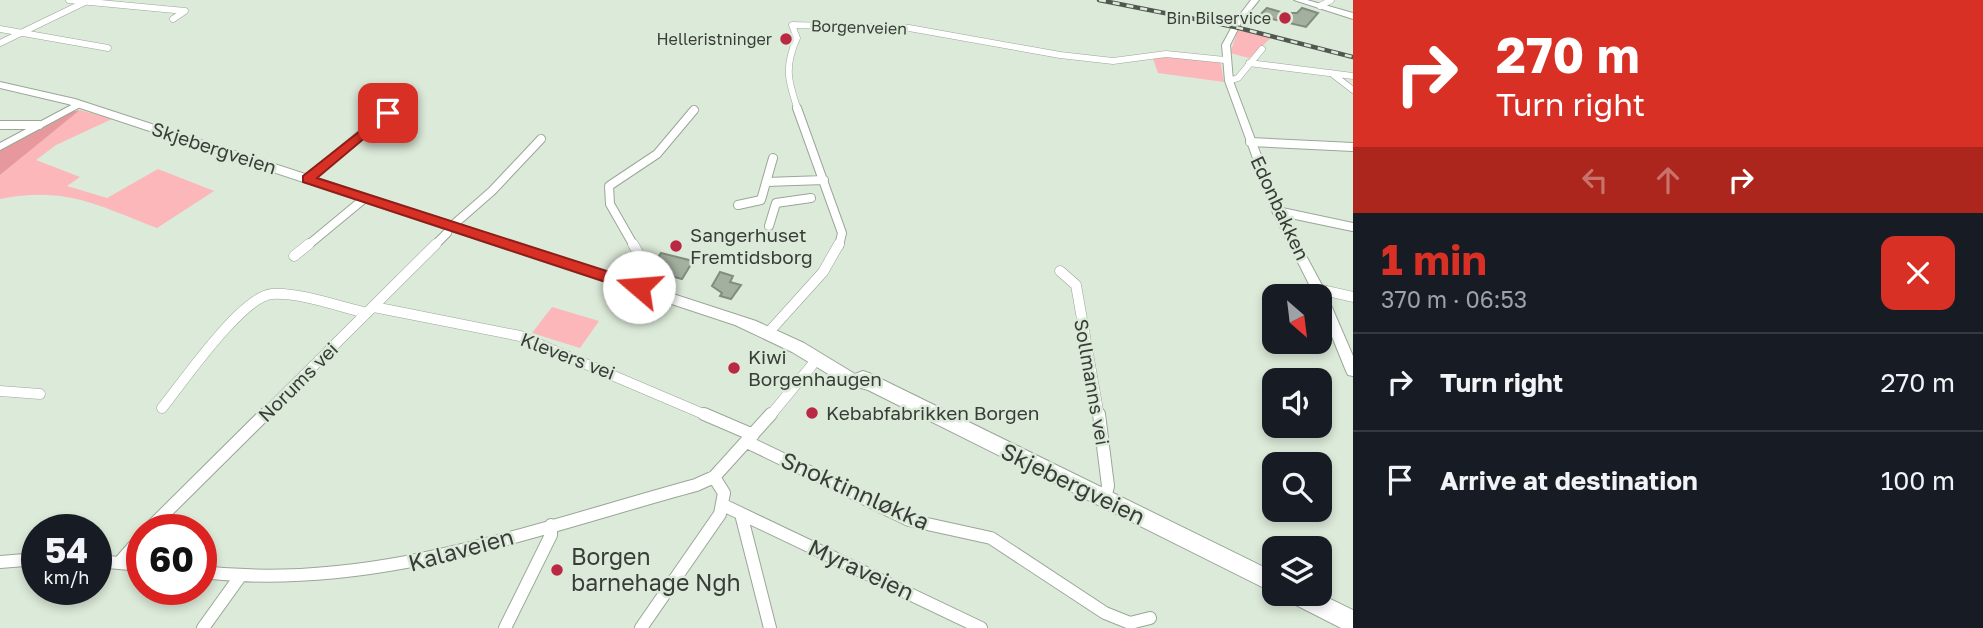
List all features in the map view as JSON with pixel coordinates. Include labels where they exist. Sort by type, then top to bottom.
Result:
[{"type":"main road","points":[[1298,0],[1353,16]]},
{"type":"main road","name":"Skjebergveien","points":[[0,86],[79,104],[365,198],[450,230],[639,287],[768,333],[818,359],[841,375],[861,384],[871,384],[1262,577]]},
{"type":"main road","points":[[1320,606],[1353,622]]},
{"type":"street","points":[[69,0],[185,11],[173,19]]},
{"type":"street","points":[[1225,60],[1229,39],[1255,0]]},
{"type":"street","points":[[1320,6],[1331,0]]},
{"type":"street","points":[[0,43],[85,2]]},
{"type":"street","name":"Borgenveien","points":[[768,333],[814,283],[841,239],[824,180],[789,84],[789,58],[797,38],[792,25],[909,28],[1060,55],[1113,61],[1139,60],[1163,54],[1225,60]]},
{"type":"street","points":[[0,29],[108,48]]},
{"type":"street","points":[[1229,81],[1238,78],[1262,49]]},
{"type":"street","name":"Edonbakken","points":[[1225,60],[1229,81],[1250,142],[1277,211],[1315,284]]},
{"type":"street","points":[[1249,63],[1353,76]]},
{"type":"street","points":[[1331,73],[1353,90]]},
{"type":"street","points":[[0,147],[79,104]]},
{"type":"street","points":[[307,179],[398,104]]},
{"type":"street","points":[[639,287],[644,263],[610,204],[607,192],[609,186],[642,168],[666,148],[694,110]]},
{"type":"street","points":[[0,125],[39,125]]},
{"type":"street","name":"Norums vei","points":[[164,514],[492,191],[541,139]]},
{"type":"street","points":[[1250,142],[1353,148]]},
{"type":"street","points":[[738,205],[761,200],[773,158]]},
{"type":"street","points":[[766,182],[824,180]]},
{"type":"street","points":[[294,256],[365,198]]},
{"type":"street","points":[[769,226],[776,203],[782,200],[811,198]]},
{"type":"street","points":[[1277,211],[1353,227]]},
{"type":"street","name":"Sollmanns vei","points":[[1060,271],[1076,285],[1106,467],[1108,486],[1105,499]]},
{"type":"street","name":"Klevers vei","points":[[162,408],[243,309],[258,296],[268,292],[520,336],[750,438]]},
{"type":"street","points":[[1332,292],[1353,297]]},
{"type":"street","name":"Edonbakken","points":[[1332,322],[1353,371]]},
{"type":"street","points":[[641,628],[723,505],[724,493],[714,477],[818,359]]},
{"type":"street","points":[[0,391],[40,394]]},
{"type":"street","name":"Snoktinnløkka","points":[[750,438],[909,520],[991,538],[1105,614],[1130,623],[1150,618]]},
{"type":"street","name":"Kalaveien","points":[[217,575],[239,578],[298,578],[385,569],[696,485],[714,477]]},
{"type":"street","name":"Myraveien","points":[[723,505],[951,611],[981,628]]},
{"type":"street","points":[[741,514],[771,628]]},
{"type":"street","points":[[505,628],[551,535],[551,525]]},
{"type":"street","points":[[119,563],[126,555]]},
{"type":"street","points":[[0,562],[21,560]]},
{"type":"street","points":[[112,562],[126,564]]},
{"type":"street","points":[[203,628],[239,578]]},
{"type":"shaded area","points":[[1238,30],[1272,37],[1249,58],[1230,53]]},
{"type":"shaded area","points":[[1152,56],[1220,60],[1224,82],[1158,73]]},
{"type":"shaded area","points":[[80,110],[112,119],[56,145],[36,160],[80,177],[67,186],[107,198],[158,169],[214,191],[157,228],[98,205],[63,196],[0,199],[0,175]]},
{"type":"shaded area","points":[[80,110],[0,175],[0,149],[67,113]]},
{"type":"shaded area","points":[[552,307],[599,321],[580,348],[532,333]]},
{"type":"building","name":"Bin Bilservice","points":[[1267,8],[1284,13],[1297,13],[1302,8],[1318,13],[1306,27],[1259,16]]},
{"type":"building","points":[[661,253],[693,261],[682,279],[653,271],[656,267],[652,266]]},
{"type":"building","points":[[720,272],[733,276],[730,282],[741,285],[731,299],[720,296],[722,293],[712,286]]},
{"type":"railway","points":[[1099,0],[1235,27],[1353,57]]},
{"type":"place","name":"Bin Bilservice","points":[[1285,18]]},
{"type":"place","name":"Helleristninger","points":[[786,39]]},
{"type":"place","name":"Sangerhuset Fremtidsborg","points":[[676,246]]},
{"type":"place","name":"Kiwi Borgenhaugen","points":[[734,368]]},
{"type":"place","name":"Kebabfabrikken Borgen","points":[[812,413]]},
{"type":"place","name":"Borgen barnehage Ngh","points":[[557,570]]},
{"type":"route","points":[[388,113],[307,179],[639,287]]}]
